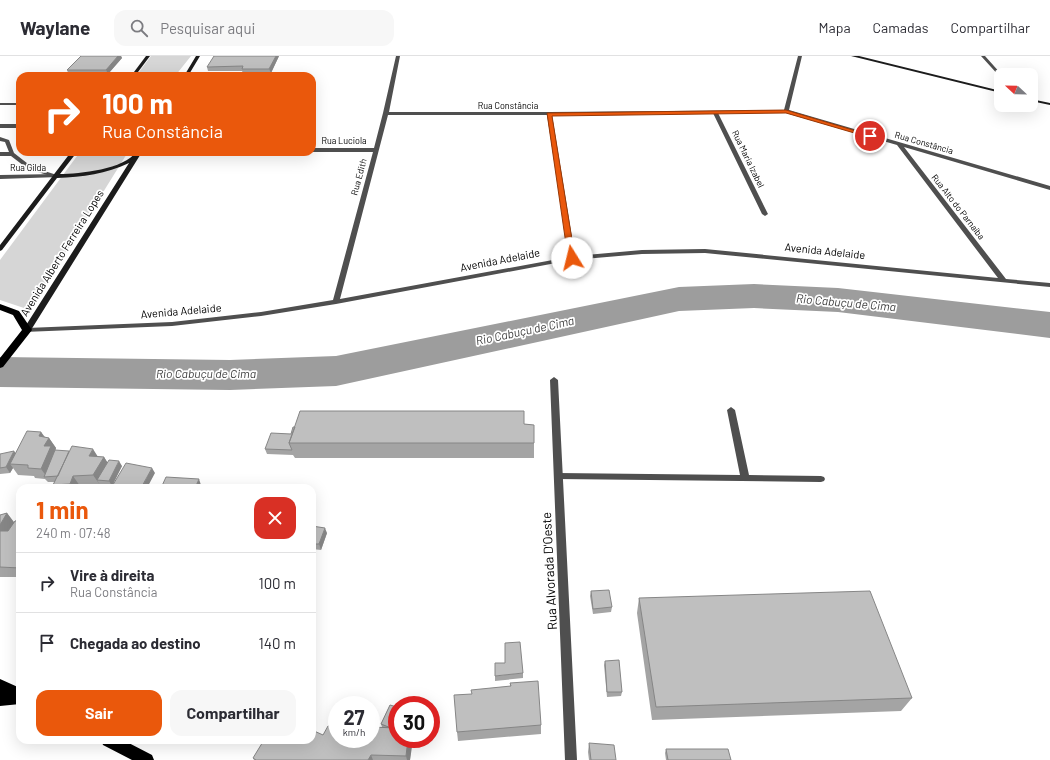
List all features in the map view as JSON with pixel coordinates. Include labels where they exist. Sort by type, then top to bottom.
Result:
[{"type":"main road","points":[[136,72],[148,56]]},
{"type":"main road","points":[[188,72],[198,56]]},
{"type":"main road","points":[[853,56],[994,90]]},
{"type":"main road","points":[[1038,101],[1050,104]]},
{"type":"main road","points":[[0,249],[71,156]]},
{"type":"main road","points":[[57,176],[77,176],[106,172],[136,156]]},
{"type":"main road","name":"Avenida Alberto Ferreira Lopes","points":[[0,365],[27,330],[137,156]]},
{"type":"main road","points":[[0,308],[5,308],[16,313],[27,330]]},
{"type":"main road","points":[[0,686],[16,694]]},
{"type":"main road","points":[[0,699],[16,697]]},
{"type":"main road","points":[[116,744],[147,760]]},
{"type":"street","name":"Rua Edith","points":[[336,302],[386,113],[398,56]]},
{"type":"street","points":[[786,111],[800,56]]},
{"type":"street","points":[[983,56],[994,69]]},
{"type":"street","points":[[0,104],[16,104]]},
{"type":"street","name":"Rua Constância","points":[[386,113],[549,114],[786,111],[1050,188]]},
{"type":"street","name":"Rua Maria Izabel","points":[[715,112],[765,214]]},
{"type":"street","points":[[549,114],[572,258]]},
{"type":"street","points":[[0,126],[16,126]]},
{"type":"street","points":[[0,139],[7,141],[12,154],[30,168],[57,176]]},
{"type":"street","name":"Rua Alto do Parnaíba","points":[[899,144],[1004,281]]},
{"type":"street","name":"Rua Luciola","points":[[316,150],[376,150]]},
{"type":"street","points":[[0,154],[12,154]]},
{"type":"street","name":"Rua Gilda","points":[[0,177],[57,176]]},
{"type":"street","name":"Avenida Adelaide","points":[[27,330],[172,324],[261,314],[336,302],[572,258],[642,252],[705,251],[1050,285]]},
{"type":"street","name":"Rua Alvorada D'Oeste","points":[[554,380],[572,760]]},
{"type":"street","points":[[731,410],[745,478]]},
{"type":"street","points":[[558,476],[821,479]]},
{"type":"shaded area","points":[[151,56],[191,56],[178,72],[139,72]]},
{"type":"shaded area","points":[[77,156],[126,156],[30,310],[0,300],[0,260]]},
{"type":"building","points":[[81,56],[118,56],[106,70],[67,70]]},
{"type":"building","points":[[214,56],[276,56],[269,69],[242,69],[243,66],[207,67]]},
{"type":"building","points":[[300,411],[524,411],[524,424],[534,425],[534,443],[289,443]]},
{"type":"building","points":[[293,427],[295,427],[289,443],[292,450],[265,449],[271,433],[291,434]]},
{"type":"building","points":[[27,431],[41,432],[39,436],[49,438],[44,446],[51,446],[41,469],[28,468],[28,465],[10,464]]},
{"type":"building","points":[[72,446],[93,449],[89,456],[104,457],[93,475],[73,476],[70,484],[53,484]]},
{"type":"building","points":[[55,450],[69,451],[58,476],[44,477]]},
{"type":"building","points":[[14,451],[6,467],[0,468],[0,454]]},
{"type":"building","points":[[109,460],[119,461],[109,481],[97,480]]},
{"type":"building","points":[[126,463],[152,468],[143,484],[113,484]]},
{"type":"building","points":[[166,477],[199,479],[197,484],[163,484]]},
{"type":"building","points":[[7,513],[0,525],[0,515]]},
{"type":"building","points":[[15,521],[16,568],[0,567],[0,531],[8,531]]},
{"type":"building","points":[[316,527],[325,528],[319,544],[316,544]]},
{"type":"building","points":[[609,590],[612,607],[593,609],[591,591]]},
{"type":"building","points":[[870,591],[912,698],[656,707],[639,598]]},
{"type":"building","points":[[520,642],[523,673],[495,676],[495,663],[505,663],[505,643]]},
{"type":"building","points":[[619,660],[622,692],[607,692],[605,661]]},
{"type":"building","points":[[538,681],[541,725],[457,732],[454,695],[472,694],[471,690],[511,686],[510,683]]},
{"type":"building","points":[[388,709],[388,727],[381,724]]},
{"type":"building","points":[[328,726],[328,748],[380,748],[380,727],[388,728],[388,748],[407,748],[406,756],[371,755],[368,760],[256,760],[253,758],[262,744],[316,744],[316,732],[323,735]]},
{"type":"building","points":[[589,743],[614,745],[616,760],[591,760]]},
{"type":"building","points":[[666,749],[728,749],[731,760],[668,760]]},
{"type":"waterway","name":"Rio Cabuçu de Cima","points":[[0,372],[230,375],[336,371],[679,299],[754,296],[838,300],[1050,325]]},
{"type":"route","points":[[572,258],[549,114],[786,111],[870,136]]}]
